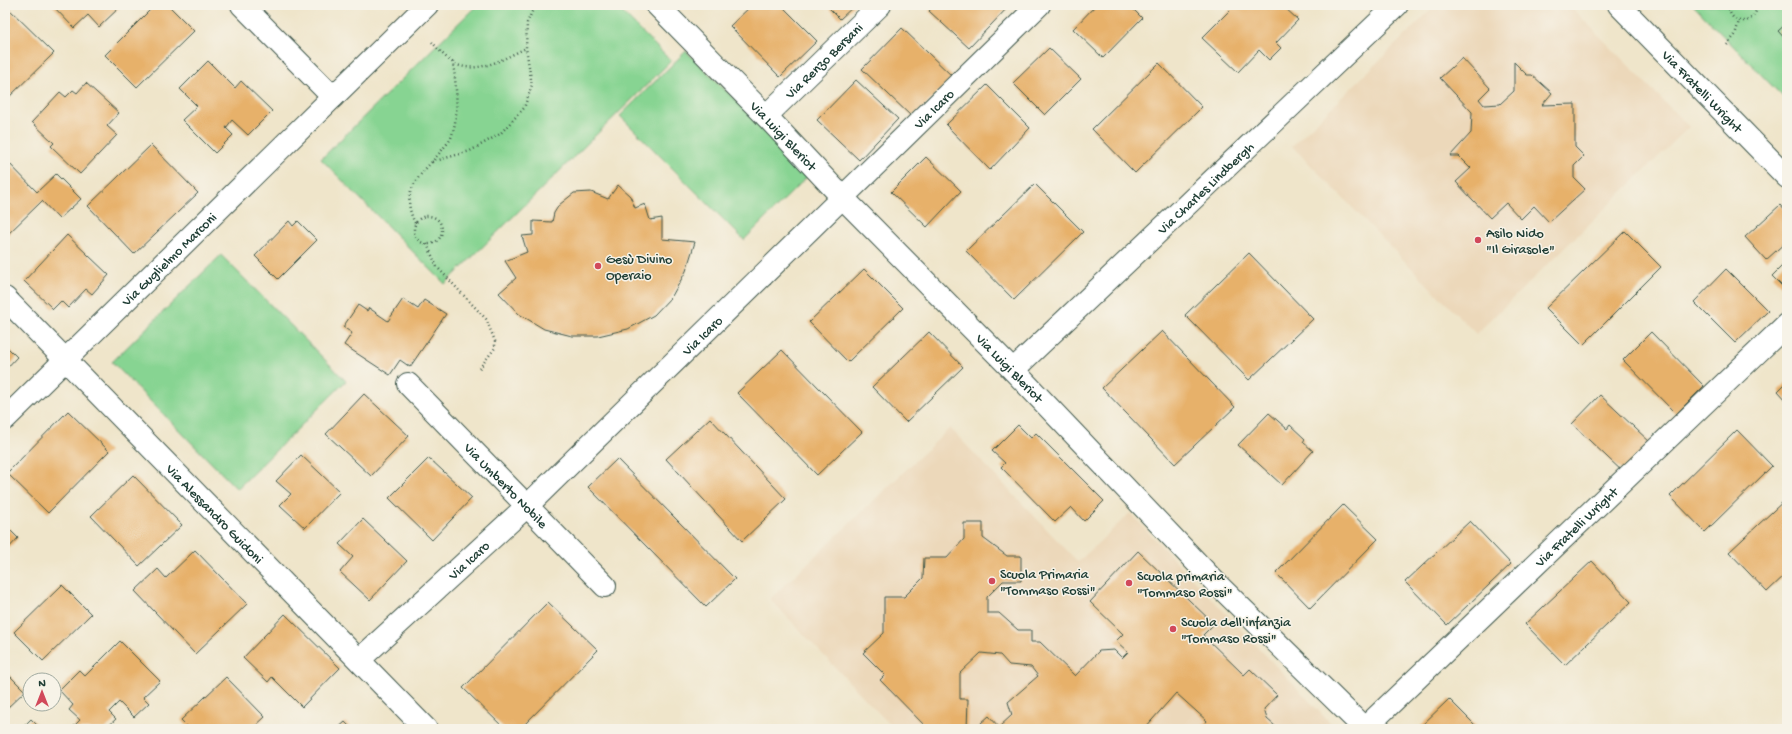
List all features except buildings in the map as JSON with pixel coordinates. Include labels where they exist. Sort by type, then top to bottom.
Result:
[{"type":"street","points":[[242,5],[333,97]]},
{"type":"street","name":"Via Guglielmo Marconi","points":[[5,419],[66,361],[427,5]]},
{"type":"street","name":"Via Luigi Bleriot","points":[[657,5],[766,116],[843,198],[1013,370],[1218,585],[1365,729]]},
{"type":"street","name":"Via Renzo Bersani","points":[[766,116],[880,5]]},
{"type":"street","name":"Via Icaro","points":[[360,659],[527,506],[1040,5]]},
{"type":"street","name":"Via Charles Lindbergh","points":[[1013,370],[1397,5]]},
{"type":"street","name":"Via Fratelli Wright","points":[[1619,5],[1787,177]]},
{"type":"street","name":"Via Alessandro Guidoni","points":[[5,298],[360,659],[426,729]]},
{"type":"street","name":"Via Fratelli Wright","points":[[1365,729],[1787,324]]},
{"type":"street","name":"Via Umberto Nobile","points":[[408,384],[605,586]]},
{"type":"path","points":[[432,162],[470,151],[500,134],[524,108],[532,85],[526,48],[527,23],[535,5]]},
{"type":"path","points":[[1729,5],[1731,16],[1739,21],[1752,18],[1755,14],[1757,5]]},
{"type":"path","points":[[1727,45],[1735,35],[1739,21]]},
{"type":"path","points":[[432,42],[453,62],[460,66],[482,66],[504,59],[526,48]]},
{"type":"path","points":[[415,223],[418,219],[426,215],[431,216],[439,220],[442,234],[436,241],[427,244],[423,243],[416,237],[414,228],[415,223],[408,204],[411,191],[417,179],[450,140],[455,122],[456,92],[453,62]]},
{"type":"path","points":[[427,244],[437,267],[486,319],[495,341],[495,348],[478,370]]},
{"type":"shaded area","name":"Asilo Nido \"Il Girasole\"","points":[[1436,5],[1569,5],[1689,127],[1476,334],[1292,146]]},
{"type":"shaded area","name":"Scuola Primaria \"Tommaso Rossi\"","points":[[950,428],[1078,562],[1130,513],[1336,729],[894,729],[770,599]]},
{"type":"green space","points":[[477,5],[615,5],[671,61],[445,284],[321,159]]},
{"type":"green space","points":[[1693,5],[1787,5],[1787,101]]},
{"type":"green space","points":[[686,51],[810,174],[744,240],[620,116]]},
{"type":"green space","points":[[221,255],[346,381],[237,489],[112,362]]},
{"type":"place","name":"Asilo Nido \"Il Girasole\"","points":[[1478,240]]},
{"type":"place","name":"Gesù Divino Operaio","points":[[598,266]]},
{"type":"place","name":"Scuola Primaria \"Tommaso Rossi\"","points":[[992,581]]},
{"type":"place","name":"Scuola primaria \"Tommaso Rossi\"","points":[[1129,583]]},
{"type":"place","name":"Scuola dell'infanzia \"Tommaso Rossi\"","points":[[1173,629]]}]
